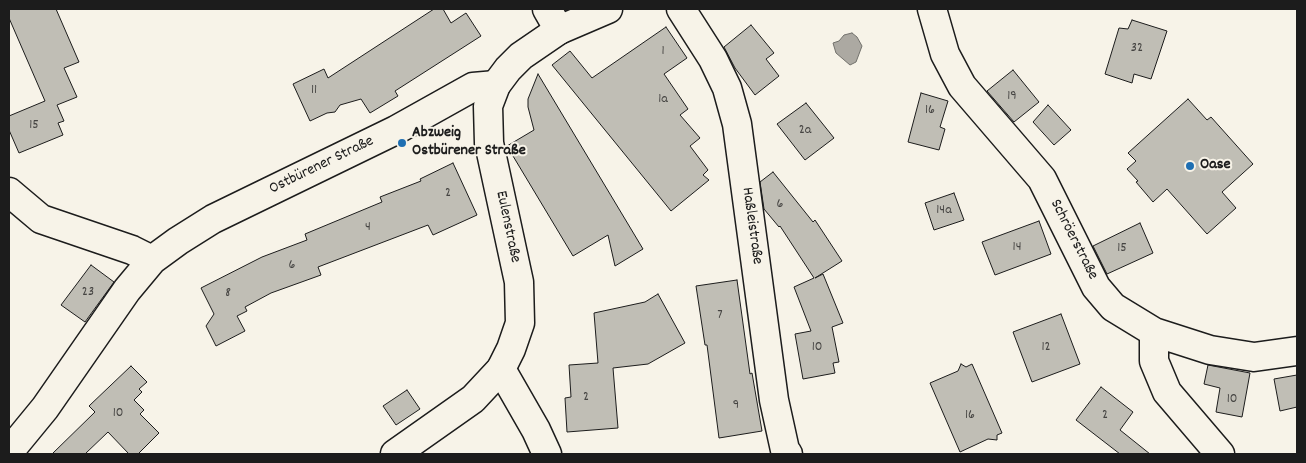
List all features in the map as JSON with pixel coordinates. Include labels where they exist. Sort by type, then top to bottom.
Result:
[{"type":"street","name":"Eulenstraße","points":[[395,454],[473,399],[501,370],[520,323],[519,282],[488,143],[488,106],[496,85],[552,19],[608,9]]},
{"type":"street","name":"Haßleistraße","points":[[681,9],[713,59],[727,88],[737,124],[774,400],[785,450],[788,454]]},
{"type":"street","name":"Schröerstraße","points":[[932,9],[945,54],[962,86],[1042,179],[1096,287],[1113,307],[1154,332],[1210,350],[1254,357],[1297,351]]},
{"type":"street","name":"Ostbürener Straße","points":[[9,449],[13,447],[45,408],[127,290],[152,260],[213,219],[396,130],[473,87],[496,85]]},
{"type":"street","points":[[9,192],[41,219],[132,250],[152,260]]},
{"type":"street","points":[[1154,332],[1154,361],[1167,392],[1220,454]]},
{"type":"street","points":[[501,370],[536,430],[547,454]]},
{"type":"shaded area","points":[[852,33],[857,37],[862,46],[856,62],[850,65],[836,53],[833,43],[839,41],[844,35]]},
{"type":"building","points":[[9,9],[56,9],[79,62],[64,68],[77,97],[57,105],[64,121],[58,123],[63,135],[19,153],[9,130],[9,116],[45,101],[9,18]]},
{"type":"building","points":[[434,9],[443,9],[451,23],[466,13],[481,36],[395,91],[398,96],[370,113],[361,99],[340,105],[335,112],[327,113],[310,121],[293,84],[324,69],[328,78]]},
{"type":"building","points":[[1132,20],[1167,31],[1151,79],[1134,74],[1132,83],[1105,74],[1119,28],[1128,29]]},
{"type":"building","points":[[751,25],[774,53],[766,59],[779,76],[755,95],[735,68],[724,47]]},
{"type":"building","points":[[666,27],[687,58],[664,74],[688,109],[680,115],[700,138],[690,146],[708,170],[703,175],[709,180],[671,211],[552,65],[570,51],[592,78]]},
{"type":"building","points":[[1013,70],[1039,102],[1014,122],[987,91]]},
{"type":"building","points":[[538,74],[643,249],[615,266],[608,235],[573,256],[507,146],[534,130],[528,107],[528,99]]},
{"type":"building","points":[[921,93],[948,101],[940,127],[945,129],[939,150],[908,142]]},
{"type":"building","name":"Oase","points":[[1188,99],[1207,120],[1211,117],[1253,164],[1222,192],[1236,208],[1207,234],[1167,189],[1153,202],[1127,169],[1136,161],[1128,153]]},
{"type":"building","points":[[806,103],[834,138],[805,160],[777,124]]},
{"type":"building","points":[[1048,105],[1071,130],[1054,145],[1033,122]]},
{"type":"building","points":[[453,163],[477,215],[433,235],[428,225],[318,267],[321,275],[271,293],[245,307],[247,311],[237,316],[245,331],[216,346],[206,326],[214,314],[201,288],[262,257],[307,240],[305,234],[382,202],[380,197],[421,181],[420,179]]},
{"type":"building","points":[[773,172],[813,222],[815,220],[842,261],[815,278],[823,274],[843,323],[832,327],[839,362],[833,363],[835,373],[803,379],[795,334],[811,331],[794,287],[814,278],[780,226],[764,209],[760,182]]},
{"type":"building","points":[[954,193],[964,220],[934,230],[925,203]]},
{"type":"building","points":[[1039,221],[1051,254],[995,275],[982,242]]},
{"type":"building","points":[[1140,223],[1153,253],[1107,274],[1093,246]]},
{"type":"building","points":[[91,265],[114,282],[85,322],[61,305]]},
{"type":"building","points":[[737,280],[750,374],[752,373],[762,431],[719,438],[707,345],[705,345],[696,286]]},
{"type":"building","points":[[658,294],[685,343],[648,364],[613,368],[618,428],[567,432],[565,398],[571,397],[569,365],[598,363],[594,313],[645,302]]},
{"type":"building","points":[[1061,314],[1080,364],[1032,382],[1013,332]]},
{"type":"building","points":[[961,364],[966,367],[972,364],[1002,433],[997,435],[997,440],[988,439],[960,452],[930,383],[958,371]]},
{"type":"building","points":[[1208,365],[1250,373],[1242,417],[1216,412],[1220,388],[1204,384]]},
{"type":"building","points":[[131,366],[147,382],[139,389],[142,392],[134,400],[144,410],[140,414],[159,433],[138,454],[129,454],[108,432],[85,454],[52,454],[95,412],[89,406]]},
{"type":"building","points":[[1297,375],[1297,407],[1280,411],[1274,379]]},
{"type":"building","points":[[1101,387],[1133,412],[1120,430],[1150,454],[1120,454],[1076,420]]},
{"type":"building","points":[[407,390],[420,409],[396,425],[383,406]]},
{"type":"place","name":"Abzweig Ostbürener Straße","points":[[402,143]]},
{"type":"place","name":"Oase","points":[[1190,166]]}]
